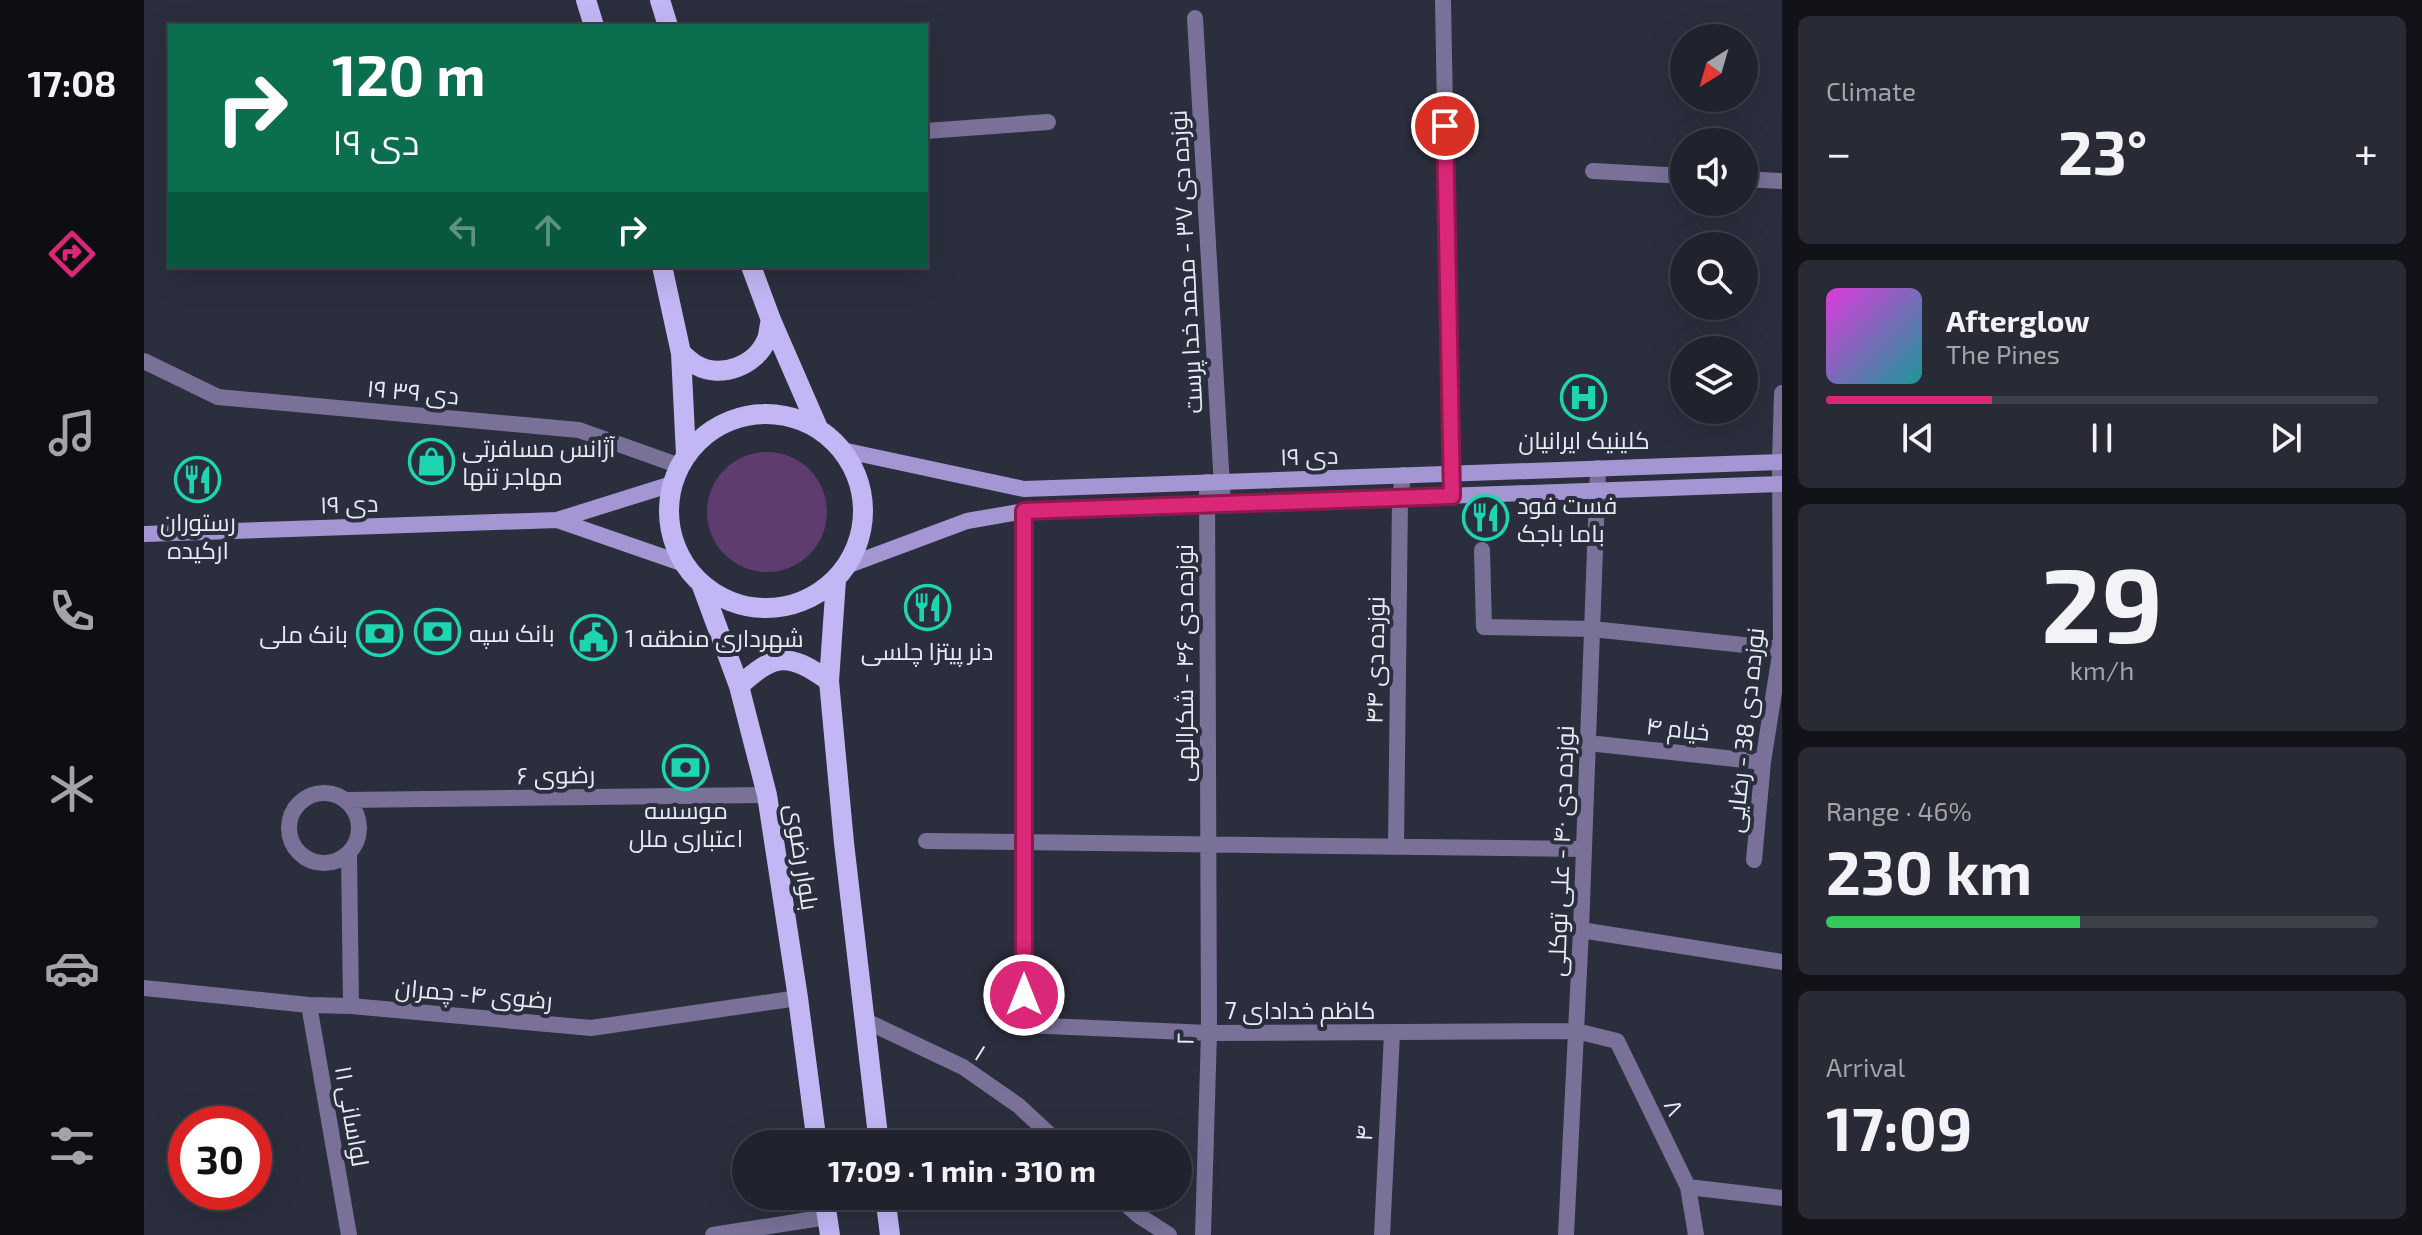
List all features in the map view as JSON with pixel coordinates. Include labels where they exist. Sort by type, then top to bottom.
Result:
[{"type":"main road","points":[[586,0],[593,24]]},
{"type":"main road","points":[[660,0],[667,24]]},
{"type":"main road","points":[[557,520],[679,468],[706,434],[732,419],[761,413],[791,417],[818,428],[842,450],[861,486],[863,527],[842,572],[806,601],[771,609],[734,604],[702,586],[684,564],[672,539],[668,511],[679,468],[681,353],[662,268]]},
{"type":"main road","points":[[752,268],[818,428]]},
{"type":"main road","points":[[681,353],[697,366],[717,371],[737,368],[755,357],[761,349],[771,320]]},
{"type":"main road","name":"۱۹ دی","points":[[842,450],[1024,489],[1781,462]]},
{"type":"main road","name":"۱۹ دی","points":[[842,572],[967,521],[1024,511],[1781,484]]},
{"type":"main road","points":[[557,520],[684,564]]},
{"type":"main road","name":"۱۹ دی","points":[[144,534],[557,520]]},
{"type":"main road","name":"بلوار رضوی","points":[[842,572],[829,681],[877,1130]]},
{"type":"main road","name":"بلوار رضوی","points":[[702,586],[739,686],[767,795],[815,1130]]},
{"type":"main road","points":[[739,686],[767,663],[783,659],[800,664],[829,681]]},
{"type":"main road","points":[[887,1210],[890,1235]]},
{"type":"street","points":[[1443,0],[1452,496]]},
{"type":"street","name":"نوزده دی ۳۷ - محمد خدا پرست","points":[[1195,18],[1216,504]]},
{"type":"street","points":[[928,131],[1048,122]]},
{"type":"street","points":[[1593,171],[1670,175]]},
{"type":"street","points":[[1758,180],[1782,181]]},
{"type":"street","name":"۱۹ دی ۳۹","points":[[144,361],[218,397],[579,430],[679,468]]},
{"type":"street","name":"نوزده دی 38 - رضایی","points":[[1754,860],[1763,762],[1781,648],[1782,393]]},
{"type":"street","name":"نوزده دی ۴۰ - علی توکلی","points":[[1566,1235],[1598,468]]},
{"type":"street","name":"نوزده دی ۴۴","points":[[1396,846],[1400,498],[1403,475]]},
{"type":"street","name":"نوزده دی ۴۶ - شکرالهی","points":[[1207,844],[1216,504]]},
{"type":"street","points":[[1024,511],[1024,842]]},
{"type":"street","points":[[1482,550],[1484,627],[1592,629],[1781,648]]},
{"type":"street","name":"۴ خیام","points":[[1588,743],[1763,762]]},
{"type":"street","points":[[349,854],[331,863],[311,861],[295,849],[289,830],[294,810],[308,797],[328,793],[346,800],[358,817],[359,837],[349,854],[351,1006]]},
{"type":"street","name":"رضوی ۶","points":[[346,800],[767,795]]},
{"type":"street","points":[[926,841],[1584,849]]},
{"type":"street","name":"7 کاظم خدادای","points":[[1024,842],[1024,1025],[1209,1033],[1576,1031]]},
{"type":"street","name":"۲","points":[[1203,1235],[1209,1033],[1207,844]]},
{"type":"street","points":[[1581,930],[1782,962]]},
{"type":"street","name":"رضوی ۴- چمران","points":[[144,988],[591,1028],[798,998]]},
{"type":"street","name":"لواسانی ۱۱","points":[[309,1005],[349,1235]]},
{"type":"street","name":"۱","points":[[864,1020],[963,1067],[1019,1106],[1045,1130]]},
{"type":"street","name":"۸","points":[[1576,1031],[1617,1041],[1688,1187],[1696,1235]]},
{"type":"street","name":"۴","points":[[1382,1235],[1392,1034]]},
{"type":"street","points":[[1688,1187],[1782,1198]]},
{"type":"street","points":[[1132,1210],[1169,1235]]},
{"type":"street","points":[[713,1235],[828,1226]]},
{"type":"shaded area","points":[[767,452],[790,457],[809,470],[822,489],[827,512],[822,535],[809,554],[790,567],[767,572],[744,567],[725,554],[712,535],[707,512],[712,489],[725,470],[744,457]]},
{"type":"place","name":"کلینیک ایرانیان","points":[[1584,397]]},
{"type":"place","name":"آژانس مسافرتی مهاجر تنها","points":[[431,461]]},
{"type":"place","name":"رستوران ارکیده","points":[[198,479]]},
{"type":"place","name":"فست فود باما باجک","points":[[1486,518]]},
{"type":"place","name":"دنر پیتزا چلسی","points":[[927,608]]},
{"type":"place","name":"بانک سپه","points":[[438,632]]},
{"type":"place","name":"بانک ملی","points":[[379,633]]},
{"type":"place","name":"شهرداری منطقه 1","points":[[594,637]]},
{"type":"place","name":"موسسه اعتباری ملل","points":[[686,767]]},
{"type":"route","points":[[1024,995],[1024,511],[1452,496],[1445,126]]}]
